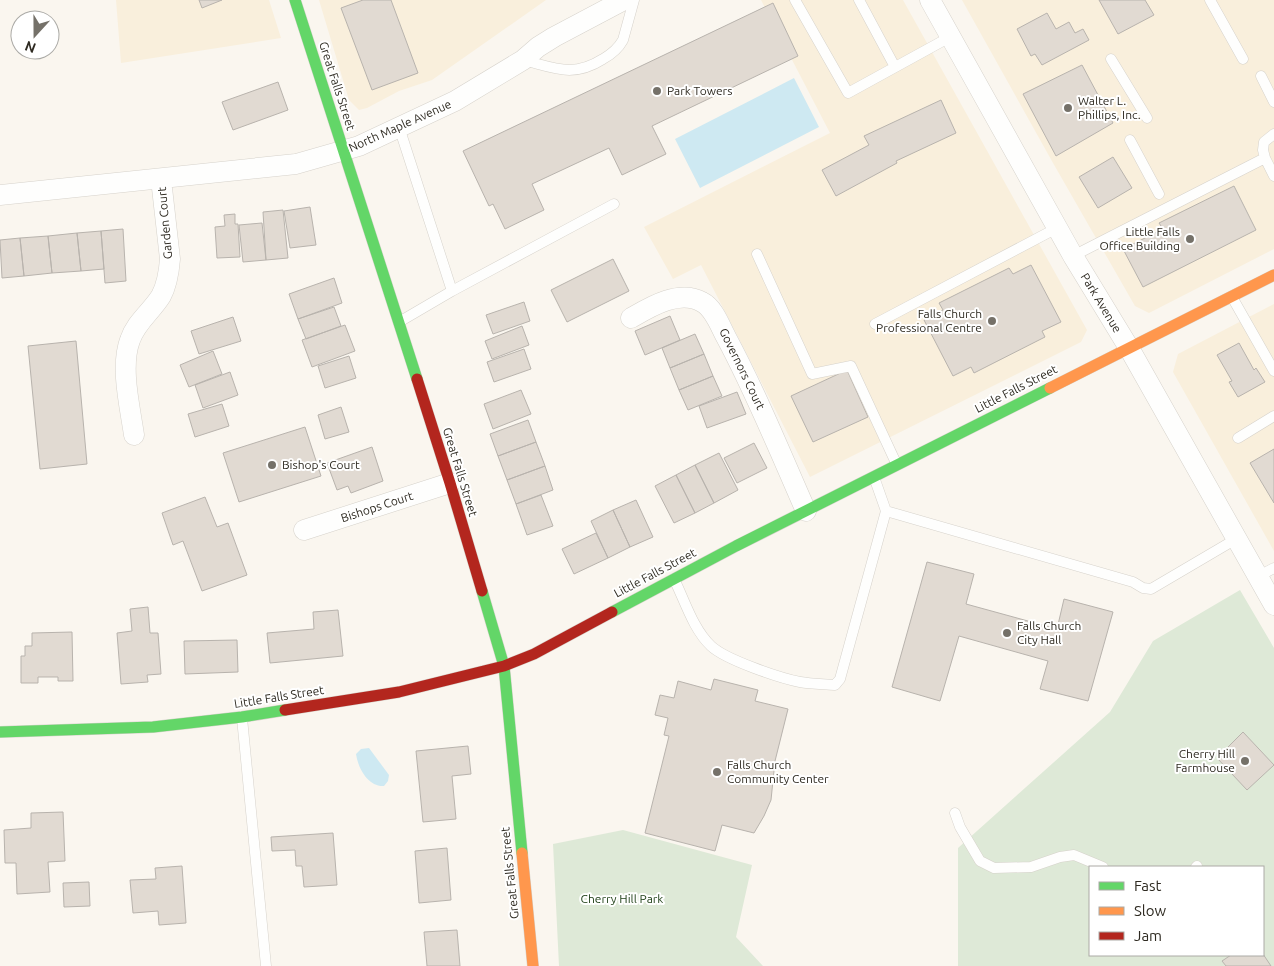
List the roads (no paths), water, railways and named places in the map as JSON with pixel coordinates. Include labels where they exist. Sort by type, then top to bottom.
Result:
[{"type":"street","name":"Great Falls Street","points":[[295,0],[450,483],[504,666],[533,966]]},
{"type":"street","name":"North Maple Avenue","points":[[0,195],[296,164],[343,152],[455,101],[523,60],[554,37],[624,0]]},
{"type":"street","name":"Park Avenue","points":[[930,0],[1057,228],[1129,348],[1236,539],[1266,572],[1274,605]]},
{"type":"street","name":"Garden Court","points":[[134,435],[128,385],[127,351],[130,340],[140,321],[162,295],[170,260],[161,179]]},
{"type":"street","name":"Little Falls Street","points":[[0,732],[153,727],[242,717],[399,692],[504,666],[534,654],[674,579],[874,476],[1274,275]]},
{"type":"street","name":"Governors Court","points":[[631,318],[659,302],[669,299],[686,298],[703,302],[714,315],[749,380],[806,511]]},
{"type":"street","name":"Bishops Court","points":[[304,530],[450,483]]},
{"type":"lane","points":[[523,60],[572,71],[597,63],[613,52],[623,40],[634,0]]},
{"type":"lane","points":[[795,0],[848,93],[950,37]]},
{"type":"lane","points":[[860,0],[895,67]]},
{"type":"lane","points":[[1210,0],[1243,59]]},
{"type":"lane","points":[[1111,59],[1146,118]]},
{"type":"lane","points":[[1261,76],[1274,102]]},
{"type":"lane","points":[[399,127],[452,291]]},
{"type":"lane","points":[[1274,134],[1264,142],[1263,150],[1274,176]]},
{"type":"lane","points":[[1130,140],[1159,194]]},
{"type":"lane","points":[[1073,256],[1265,158]]},
{"type":"lane","points":[[398,322],[614,204]]},
{"type":"lane","points":[[876,324],[1057,228]]},
{"type":"lane","points":[[757,254],[812,374],[851,366],[897,465]]},
{"type":"lane","points":[[1232,296],[1274,371]]},
{"type":"lane","points":[[1238,438],[1274,416]]},
{"type":"lane","points":[[674,579],[700,633],[712,647],[748,666],[800,682],[835,685],[840,679],[886,511],[874,476]]},
{"type":"lane","points":[[886,511],[1132,582],[1143,588],[1152,589],[1236,539]]},
{"type":"lane","points":[[242,717],[266,966]]},
{"type":"lane","points":[[955,813],[960,827],[980,861],[994,868],[1031,867],[1060,857],[1074,855],[1101,866]]},
{"type":"water","points":[[794,78],[819,127],[700,188],[675,139]]},
{"type":"water","points":[[369,748],[389,775],[388,781],[384,786],[369,780],[359,765],[356,754],[361,749]]},
{"type":"place","name":"Park Towers","points":[[657,91]]},
{"type":"place","name":"Walter L. Phillips, Inc.","points":[[1068,108]]},
{"type":"place","name":"Little Falls Office Building","points":[[1190,239]]},
{"type":"place","name":"Falls Church Professional Centre","points":[[992,321]]},
{"type":"place","name":"Bishop's Court","points":[[272,465]]},
{"type":"place","name":"Falls Church City Hall","points":[[1007,633]]},
{"type":"place","name":"Cherry Hill Farmhouse","points":[[1245,761]]},
{"type":"place","name":"Falls Church Community Center","points":[[717,772]]},
{"type":"park label","name":"Cherry Hill Park","points":[[622,899]]}]
